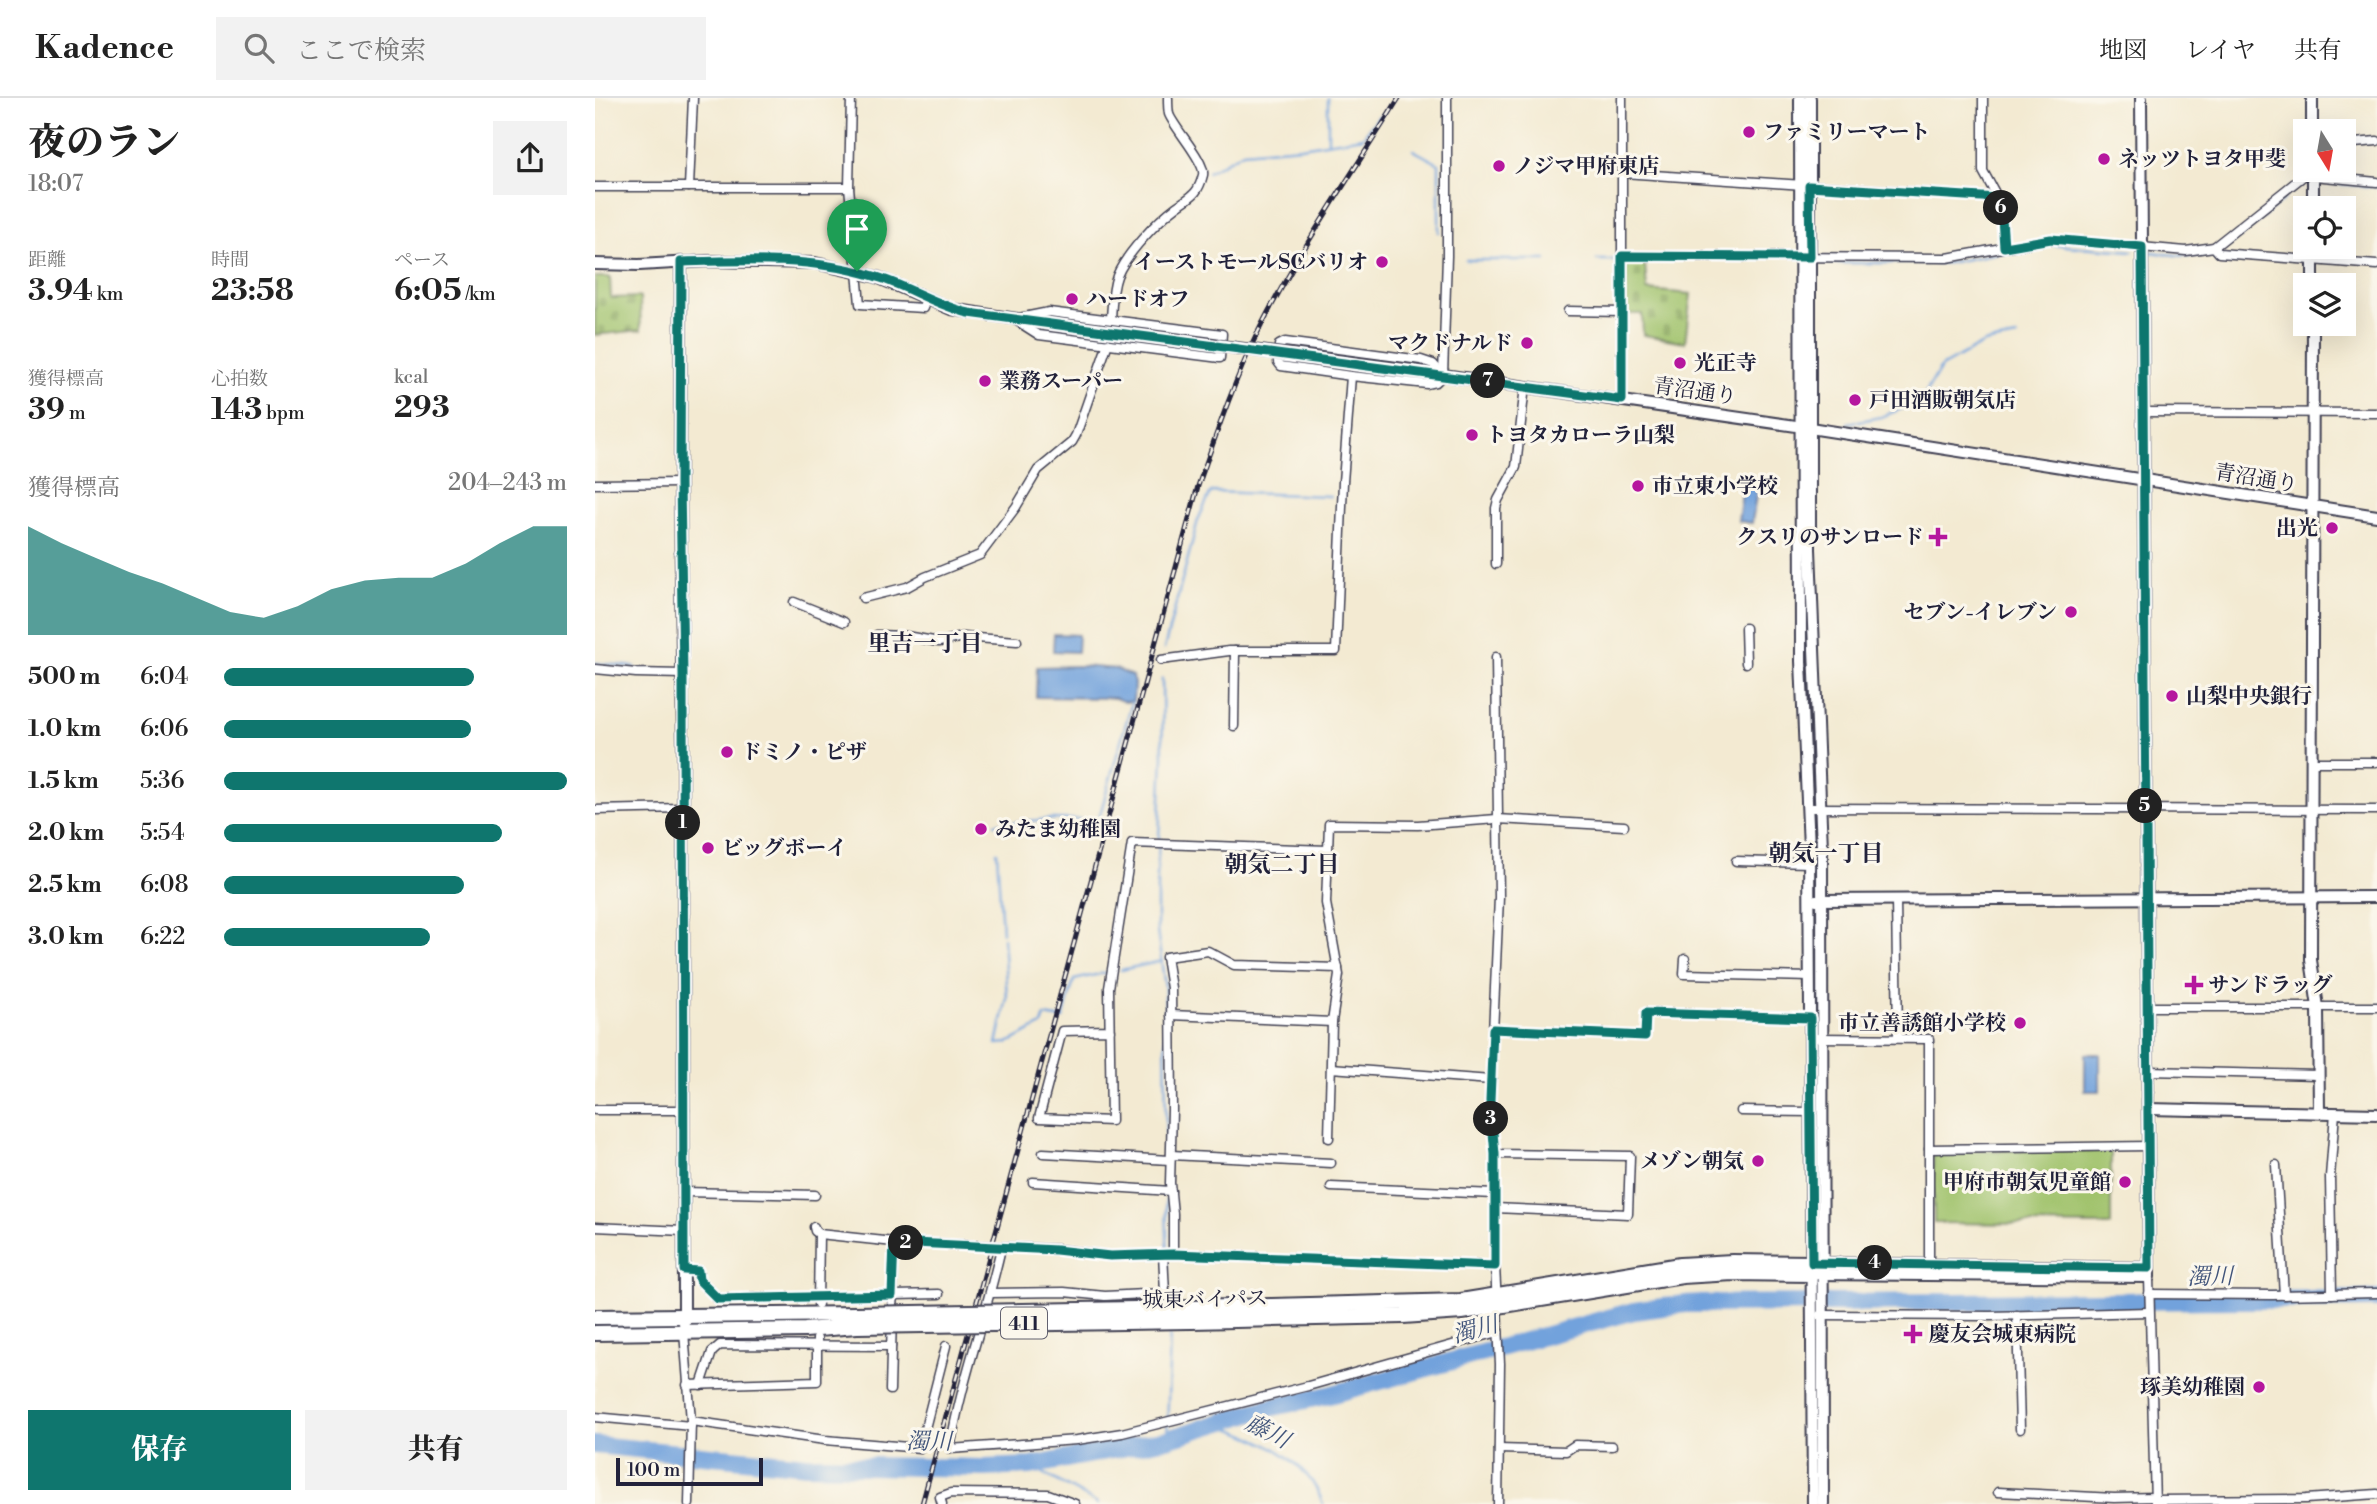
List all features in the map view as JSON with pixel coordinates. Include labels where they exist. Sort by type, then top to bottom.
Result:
[{"type":"highway","name":"城東バイパス","points":[[595,1317],[684,1315],[856,1320],[1191,1314],[1403,1316],[1682,1276],[1818,1268]]},
{"type":"highway","name":"城東バイパス","points":[[595,1334],[684,1332],[856,1320]]},
{"type":"street","points":[[689,187],[693,98]]},
{"type":"street","points":[[851,98],[849,187],[860,304],[923,308],[926,299]]},
{"type":"street","points":[[1111,319],[1115,282],[1122,268],[1153,229],[1177,206],[1195,194],[1202,176],[1203,170],[1170,115],[1168,98]]},
{"type":"street","points":[[1443,375],[1433,364],[1421,360],[1285,342],[1279,345],[1278,362],[1281,366],[1427,384],[1436,382],[1443,375],[1447,256],[1447,98]]},
{"type":"street","points":[[1622,98],[1622,400]]},
{"type":"street","points":[[1800,98],[1804,186],[1805,427],[1801,661],[1808,808],[1811,1112],[1818,1268]]},
{"type":"street","points":[[1804,186],[1810,98]]},
{"type":"street","points":[[1983,98],[1983,171],[2001,204],[2004,247]]},
{"type":"street","points":[[2141,98],[2149,1311],[2155,1500]]},
{"type":"street","points":[[2312,98],[2312,119]]},
{"type":"street","points":[[2356,143],[2377,141]]},
{"type":"street","points":[[1623,173],[1997,198]]},
{"type":"street","points":[[2356,178],[2377,181]]},
{"type":"street","points":[[2216,249],[2300,182]]},
{"type":"street","points":[[595,187],[849,187]]},
{"type":"street","points":[[1622,256],[1947,258],[2051,239],[2186,251],[2216,249],[2377,265]]},
{"type":"street","points":[[2313,260],[2313,273]]},
{"type":"street","name":"青沼通り","points":[[595,264],[791,261],[857,271],[951,309],[1014,320],[1525,386],[2377,516]]},
{"type":"street","points":[[681,262],[684,1332],[691,1426],[689,1504]]},
{"type":"street","points":[[1568,311],[1622,312]]},
{"type":"street","points":[[1049,312],[1222,334],[1220,358],[1039,335],[1014,320],[1049,312]]},
{"type":"street","points":[[2313,336],[2311,960],[2318,1007],[2319,1112]]},
{"type":"street","points":[[863,598],[907,587],[980,555],[1016,508],[1038,470],[1072,442],[1108,343]]},
{"type":"street","points":[[1161,660],[1235,651],[1336,652],[1342,482],[1351,376]]},
{"type":"street","points":[[1496,564],[1496,508],[1515,467],[1525,386]]},
{"type":"street","points":[[2144,412],[2377,413]]},
{"type":"street","points":[[1805,427],[1813,668],[1821,808],[1822,899],[1818,1315],[1813,1504]]},
{"type":"street","points":[[595,484],[680,483]]},
{"type":"street","points":[[794,602],[843,622]]},
{"type":"street","points":[[1745,628],[1746,663]]},
{"type":"street","points":[[877,635],[906,636],[939,642],[963,637],[1017,641]]},
{"type":"street","points":[[1234,726],[1235,651]]},
{"type":"street","points":[[1496,657],[1499,897],[1490,1080],[1495,1154],[1495,1266],[1500,1364],[1498,1504]]},
{"type":"street","points":[[595,669],[683,674]]},
{"type":"street","points":[[2311,762],[2377,762]]},
{"type":"street","points":[[595,810],[683,808]]},
{"type":"street","points":[[1808,808],[2377,810]]},
{"type":"street","points":[[1329,1138],[1332,1021],[1338,968],[1326,903],[1329,824],[1418,825],[1497,819],[1624,826]]},
{"type":"street","points":[[1110,1030],[1062,1031],[1039,1118],[1111,1121],[1110,1030],[1109,988],[1132,843],[1328,850]]},
{"type":"street","points":[[1735,861],[1809,863]]},
{"type":"street","points":[[1809,901],[2377,897]]},
{"type":"street","points":[[1896,899],[1898,1038]]},
{"type":"street","points":[[991,1293],[1064,1292],[1105,1296],[1165,1293],[1173,1214],[1170,1157],[1171,988],[1166,957],[1208,951],[1234,965],[1338,968]]},
{"type":"street","points":[[1685,959],[1684,974],[1810,977]]},
{"type":"street","points":[[2147,1007],[2377,1007]]},
{"type":"street","points":[[1493,1029],[1645,1036],[1646,1013],[1810,1018]]},
{"type":"street","points":[[1171,1015],[1332,1021]]},
{"type":"street","points":[[1810,1038],[1929,1039],[1929,1269]]},
{"type":"street","points":[[1331,1068],[1490,1080]]},
{"type":"street","points":[[2148,1071],[2318,1075]]},
{"type":"street","points":[[2148,1109],[2377,1114]]},
{"type":"street","points":[[595,1110],[685,1110]]},
{"type":"street","points":[[1741,1111],[1811,1112]]},
{"type":"street","points":[[2332,1294],[2330,1177],[2335,1113]]},
{"type":"street","points":[[1929,1149],[2149,1146]]},
{"type":"street","points":[[1043,1153],[1331,1163]]},
{"type":"street","points":[[1495,1154],[1630,1156],[1628,1214],[1495,1208]]},
{"type":"street","points":[[2277,1165],[2284,1295]]},
{"type":"street","points":[[1033,1182],[1171,1191]]},
{"type":"street","points":[[1331,1187],[1495,1194]]},
{"type":"street","points":[[684,1192],[815,1195]]},
{"type":"street","points":[[595,1227],[684,1231]]},
{"type":"street","points":[[818,1300],[817,1231],[894,1242],[1056,1250],[1110,1256],[1168,1254],[1495,1266]]},
{"type":"street","points":[[890,1390],[894,1242]]},
{"type":"street","points":[[1001,1248],[954,1423],[950,1449],[1077,1440],[1122,1433],[1308,1386],[1498,1332]]},
{"type":"street","points":[[1818,1268],[2149,1272]]},
{"type":"street","points":[[684,1270],[698,1271],[699,1280],[718,1299],[818,1300],[939,1294]]},
{"type":"street","points":[[2149,1294],[2377,1293]]},
{"type":"street","points":[[1818,1315],[1990,1316],[2149,1311]]},
{"type":"street","points":[[1818,1315],[1823,1504]]},
{"type":"street","points":[[2017,1315],[2020,1429]]},
{"type":"street","points":[[701,1385],[712,1352],[720,1345],[817,1343],[891,1346]]},
{"type":"street","points":[[687,1385],[817,1381],[817,1343]]},
{"type":"street","points":[[595,1417],[920,1448],[946,1346]]},
{"type":"street","points":[[1499,1449],[1566,1451],[1575,1445],[1612,1446]]},
{"type":"street","points":[[1998,1492],[2155,1500],[2306,1502],[2377,1494]]},
{"type":"street","points":[[942,1504],[940,1497],[951,1493],[1041,1494],[1058,1496],[1075,1504]]},
{"type":"street","points":[[993,1494],[993,1504]]},
{"type":"street","points":[[1041,1494],[1041,1504]]},
{"type":"green space","points":[[1626,264],[1645,264],[1647,290],[1691,294],[1685,342],[1643,335],[1642,314],[1626,314]]},
{"type":"green space","points":[[595,277],[610,277],[611,298],[640,297],[641,330],[595,335]]},
{"type":"green space","points":[[2111,1150],[2111,1225],[1934,1223],[1933,1154],[1936,1151]]},
{"type":"water","points":[[1743,485],[1757,488],[1752,523],[1738,521]]},
{"type":"water","points":[[1054,634],[1078,635],[1077,652],[1053,651]]},
{"type":"water","points":[[1082,666],[1116,669],[1132,676],[1133,701],[1125,702],[1115,698],[1036,697],[1037,667]]},
{"type":"water","points":[[2085,1054],[2100,1054],[2100,1091],[2085,1091]]},
{"type":"waterway","points":[[1328,98],[1328,142]]},
{"type":"waterway","points":[[1208,172],[1243,152],[1301,147],[1363,137],[1379,116]]},
{"type":"waterway","points":[[1413,150],[1439,164],[1439,232]]},
{"type":"waterway","points":[[2337,184],[2377,187]]},
{"type":"waterway","points":[[2151,252],[2189,256],[2219,250],[2239,237],[2285,198]]},
{"type":"waterway","points":[[1820,263],[1948,263],[2043,244]]},
{"type":"waterway","points":[[2053,245],[2133,251]]},
{"type":"waterway","points":[[1466,260],[1546,260]]},
{"type":"waterway","points":[[1597,260],[1619,260]]},
{"type":"waterway","points":[[1848,423],[1881,417],[1921,401],[1941,367],[1984,343],[2017,337]]},
{"type":"waterway","points":[[1164,649],[1198,520],[1211,492],[1330,496]]},
{"type":"waterway","points":[[595,663],[635,667]]},
{"type":"waterway","points":[[1162,679],[1163,758],[1157,931],[1165,987],[1166,1153]]},
{"type":"waterway","points":[[995,824],[1099,818],[1132,702]]},
{"type":"waterway","points":[[997,852],[1002,932]]},
{"type":"waterway","points":[[1003,938],[1007,998],[997,1044],[1008,1043],[1042,1025],[1045,1016],[1063,1019],[1074,980],[1104,973]]},
{"type":"waterway","points":[[1121,970],[1162,961]]},
{"type":"waterway","points":[[1165,1167],[1165,1187]]},
{"type":"waterway","points":[[1166,1200],[1168,1270]]},
{"type":"waterway","name":"濁川","points":[[595,1445],[807,1465],[984,1468],[1031,1466],[1167,1439],[1264,1409],[1329,1395],[1634,1311],[1685,1304],[2377,1299]]},
{"type":"waterway","points":[[1167,1439],[1170,1325]]},
{"type":"waterway","name":"藤川","points":[[1218,1424],[1281,1452],[1306,1474],[1323,1504]]},
{"type":"waterway","points":[[1031,1466],[1098,1504]]},
{"type":"railway","points":[[922,1504],[1198,486],[1240,373],[1272,305],[1399,98]]},
{"type":"place","name":"ファミリーマート","points":[[1749,132]]},
{"type":"place","name":"ネッツトヨタ甲斐","points":[[2104,159]]},
{"type":"place","name":"ノジマ甲府東店","points":[[1499,166]]},
{"type":"place","name":"イーストモールSCバリオ","points":[[1382,262]]},
{"type":"place","name":"ハードオフ","points":[[1072,299]]},
{"type":"place","name":"マクドナルド","points":[[1527,343]]},
{"type":"place","name":"光正寺","points":[[1680,363]]},
{"type":"place","name":"業務スーパー","points":[[985,381]]},
{"type":"place","name":"戸田酒販朝気店","points":[[1855,400]]},
{"type":"place","name":"トヨタカローラ山梨","points":[[1472,435]]},
{"type":"place","name":"市立東小学校","points":[[1638,486]]},
{"type":"place","name":"出光","points":[[2332,528]]},
{"type":"place","name":"クスリのサンロード","points":[[1938,537]]},
{"type":"place","name":"セブン-イレブン","points":[[2071,612]]},
{"type":"place","name":"山梨中央銀行","points":[[2172,696]]},
{"type":"place","name":"ドミノ・ピザ","points":[[727,752]]},
{"type":"place","name":"みたま幼稚園","points":[[981,829]]},
{"type":"place","name":"ビッグボーイ","points":[[708,848]]},
{"type":"place","name":"サンドラッグ","points":[[2194,985]]},
{"type":"place","name":"市立善誘館小学校","points":[[2020,1023]]},
{"type":"place","name":"メゾン朝気","points":[[1758,1161]]},
{"type":"place","name":"甲府市朝気児童館","points":[[2125,1182]]},
{"type":"place","name":"慶友会城東病院","points":[[1913,1334]]},
{"type":"place","name":"琢美幼稚園","points":[[2259,1387]]},
{"type":"district","name":"里吉一丁目","points":[[925,643]]},
{"type":"district","name":"朝気一丁目","points":[[1826,853]]},
{"type":"district","name":"朝気二丁目","points":[[1282,864]]},
{"type":"route","points":[[1809,186],[1997,198],[2001,204],[2004,247],[2051,239],[2142,247],[2149,1268],[1812,1263],[1810,1018],[1646,1013],[1645,1036],[1493,1029],[1490,1101],[1495,1154],[1495,1266],[1173,1254],[1110,1256],[1056,1250],[894,1242],[892,1295],[718,1299],[699,1280],[698,1271],[684,1270],[681,262],[791,261],[857,271],[951,309],[969,313],[1622,400],[1622,256],[1810,257],[1809,186]]}]
